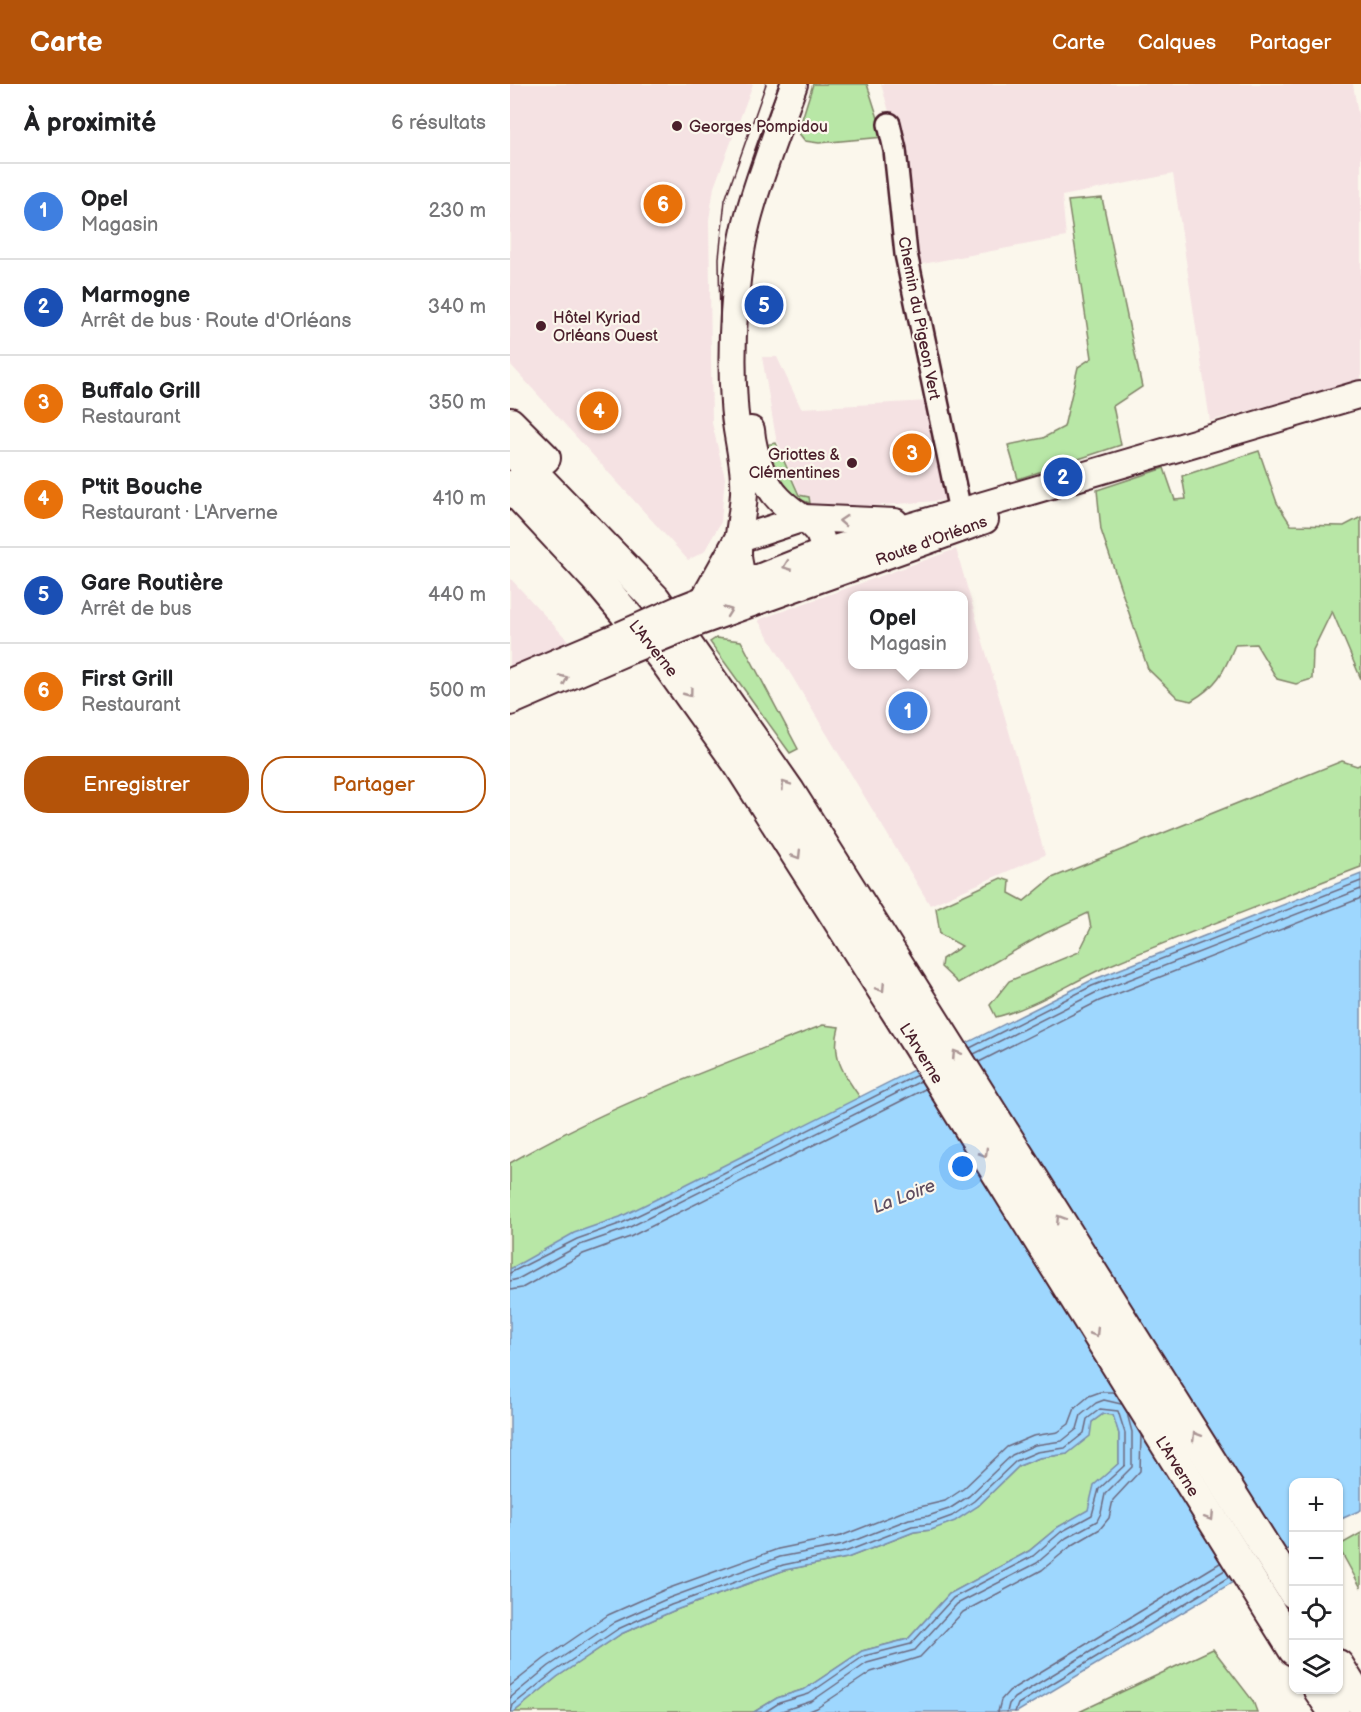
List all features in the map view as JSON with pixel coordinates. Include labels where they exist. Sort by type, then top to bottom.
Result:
[{"type":"highway","points":[[510,423],[543,455],[632,555],[684,607]]},
{"type":"highway","name":"L'Arverne","points":[[510,449],[684,607],[789,791],[861,931],[1287,1640]]},
{"type":"highway","name":"L'Arverne","points":[[510,486],[600,582],[665,661],[861,931],[1289,1587]]},
{"type":"highway","points":[[510,505],[586,583],[600,582]]},
{"type":"highway","points":[[1343,1673],[1361,1702]]},
{"type":"highway","points":[[1322,1694],[1334,1712]]},
{"type":"main road","points":[[753,592],[738,567],[737,540],[744,502],[744,479],[734,404],[734,324],[743,243],[751,206],[794,84]]},
{"type":"main road","points":[[738,286],[746,323],[753,445],[772,491],[817,528],[824,552],[815,582]]},
{"type":"main road","name":"Route d'Orléans","points":[[753,592],[824,552],[1361,394]]},
{"type":"main road","name":"Route d'Orléans","points":[[510,702],[626,642],[684,607],[815,582],[1081,486],[1361,405]]},
{"type":"main road","points":[[684,607],[737,540],[804,518],[878,523],[923,521]]},
{"type":"main road","name":"Route d'Orléans","points":[[510,681],[626,642]]},
{"type":"street","name":"Chemin du Pigeon Vert","points":[[889,124],[895,150],[906,254],[960,511]]},
{"type":"shaded area","points":[[510,84],[753,84],[714,187],[709,220],[712,423],[725,478],[721,522],[704,552],[688,560],[510,364]]},
{"type":"shaded area","points":[[881,84],[1353,84],[1361,133],[1361,381],[1210,421],[1173,174],[1062,196],[1066,237],[912,266],[899,146]]},
{"type":"shaded area","points":[[762,357],[777,357],[801,408],[929,401],[949,500],[871,506],[811,503],[809,496],[800,494],[776,438]]},
{"type":"shaded area","points":[[956,549],[1045,855],[930,905],[758,620]]},
{"type":"shaded area","points":[[510,578],[573,646],[510,670]]},
{"type":"green space","points":[[813,84],[867,84],[884,137],[819,143],[805,141],[798,132]]},
{"type":"green space","points":[[1102,198],[1142,387],[1113,406],[1121,445],[1018,479],[1008,445],[1043,438],[1064,427],[1078,367],[1092,358],[1068,201]]},
{"type":"green space","points":[[776,443],[799,495],[809,497],[810,503],[790,494],[778,482],[764,445]]},
{"type":"green space","points":[[1259,451],[1277,503],[1291,525],[1344,526],[1361,517],[1361,679],[1332,611],[1313,650],[1312,679],[1296,684],[1277,679],[1256,644],[1235,645],[1223,671],[1207,690],[1191,701],[1178,698],[1148,669],[1101,530],[1097,490],[1164,468],[1175,500],[1186,499],[1182,476]]},
{"type":"green space","points":[[716,638],[741,641],[798,749],[790,753],[710,642]]},
{"type":"green space","points":[[1342,761],[1357,766],[1361,764],[1361,867],[1140,953],[1094,972],[1025,1007],[996,1017],[990,1005],[1009,981],[1079,952],[1091,928],[1088,913],[1044,934],[958,983],[941,967],[942,959],[962,946],[940,934],[936,908],[1001,878],[1010,881],[1009,893],[1024,901],[1052,878]]},
{"type":"green space","points":[[823,1025],[839,1027],[838,1058],[846,1076],[864,1103],[510,1276],[510,1163],[547,1142],[624,1105]]},
{"type":"green space","points":[[1103,1414],[1114,1415],[1119,1434],[1119,1463],[1100,1481],[1089,1510],[1058,1527],[1029,1551],[949,1594],[908,1639],[862,1651],[805,1689],[777,1698],[754,1712],[514,1712],[557,1677],[621,1634],[673,1611],[785,1570],[847,1558],[914,1532],[931,1530],[978,1506],[1019,1466],[1039,1458],[1067,1454],[1092,1422]]},
{"type":"green space","points":[[1361,1533],[1361,1588],[1343,1555],[1343,1543]]},
{"type":"green space","points":[[1213,1649],[1253,1701],[1257,1712],[1079,1712]]},
{"type":"water","name":"La Loire","points":[[1361,874],[1361,1510],[1343,1518],[1343,1478],[1289,1478],[1289,1548],[1017,1712],[754,1712],[777,1698],[805,1689],[862,1651],[908,1639],[949,1594],[1029,1551],[1058,1527],[1088,1510],[1094,1485],[1119,1463],[1119,1434],[1113,1415],[1103,1414],[1092,1422],[1090,1436],[1067,1454],[1039,1458],[1019,1466],[978,1506],[955,1521],[931,1530],[914,1532],[847,1558],[785,1570],[673,1611],[621,1634],[557,1677],[514,1712],[510,1712],[510,1269],[574,1233],[620,1217],[1090,981]]},
{"type":"tram line","points":[[720,323],[719,258],[725,200],[766,84]]},
{"type":"tram line","points":[[749,172],[779,84]]},
{"type":"place","name":"Georges Pompidou","points":[[677,126]]},
{"type":"place","name":"First Grill","points":[[663,204]]},
{"type":"place","name":"Gare Routière","points":[[764,305]]},
{"type":"place","name":"Hôtel Kyriad Orléans Ouest","points":[[541,326]]},
{"type":"place","name":"P'tit Bouche","points":[[599,411]]},
{"type":"place","name":"Buffalo Grill","points":[[912,453]]},
{"type":"place","name":"Griottes & Clémentines","points":[[852,463]]},
{"type":"place","name":"Marmogne","points":[[1063,477]]},
{"type":"place","name":"Opel","points":[[908,711]]}]
